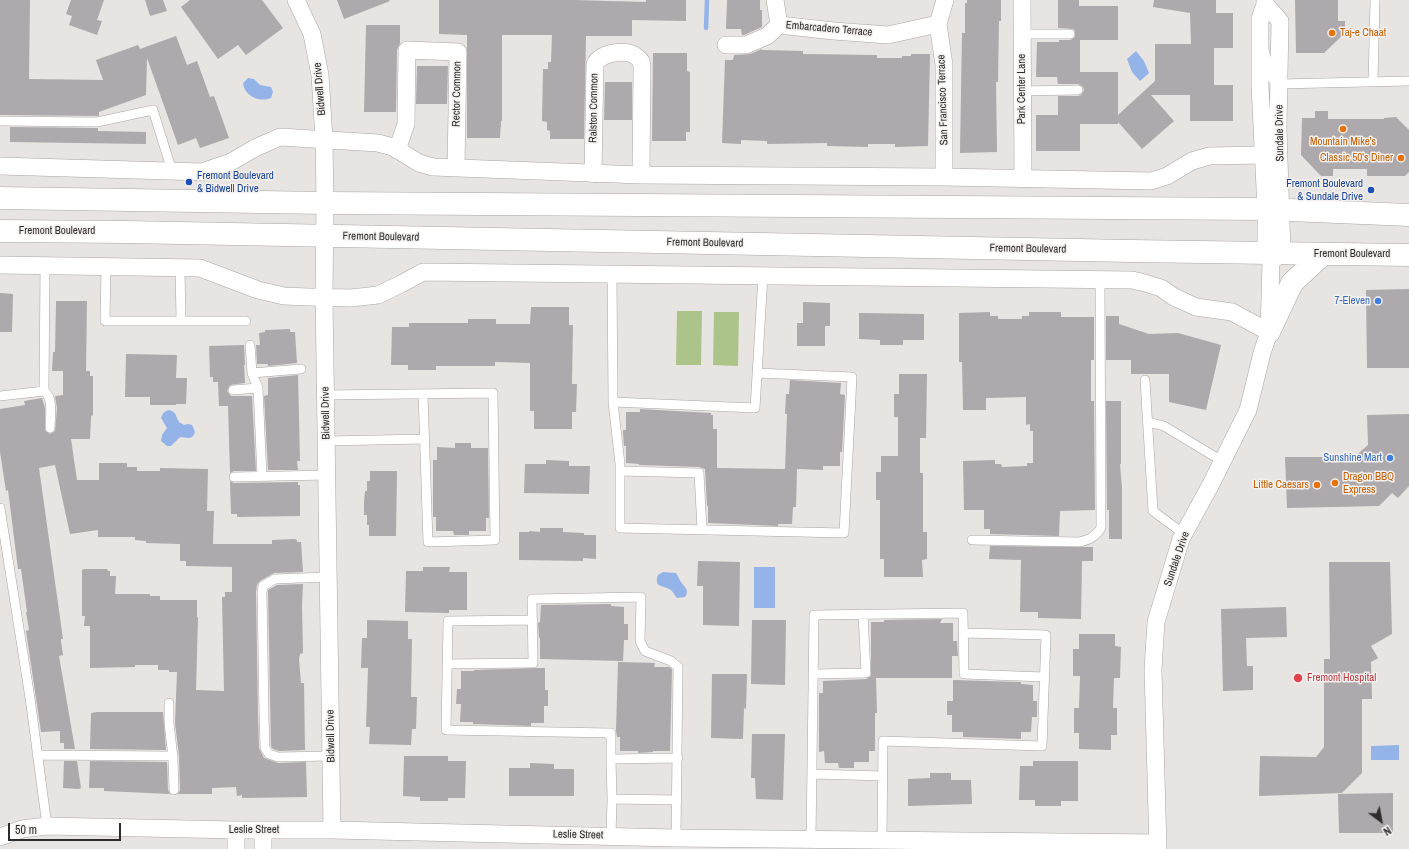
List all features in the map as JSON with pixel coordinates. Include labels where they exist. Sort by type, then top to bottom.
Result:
[{"type":"main road","points":[[0,198],[325,203],[1274,210],[1409,214]]},
{"type":"main road","name":"Fremont Boulevard","points":[[0,231],[1131,251],[1273,255],[1409,255]]},
{"type":"main road","points":[[1269,332],[1292,283],[1323,254]]},
{"type":"street","name":"Bidwell Drive","points":[[296,0],[312,34],[320,75],[324,139],[326,476],[332,830]]},
{"type":"street","points":[[775,0],[779,25]]},
{"type":"street","name":"San Francisco Terrace","points":[[944,177],[944,66],[938,24],[945,0]]},
{"type":"street","name":"Park Center Lane","points":[[1022,0],[1023,178]]},
{"type":"street","name":"Sundale Drive","points":[[1265,2],[1260,19],[1260,85],[1263,155],[1274,210]]},
{"type":"street","name":"Sundale Drive","points":[[1158,846],[1153,669],[1156,622],[1181,539],[1248,410],[1269,332],[1280,84],[1280,21],[1265,2]]},
{"type":"street","name":"Embarcadero Terrace","points":[[726,45],[746,45],[767,36],[779,25],[834,31],[888,34],[938,24]]},
{"type":"street","name":"Rector Common","points":[[397,150],[406,124],[407,50],[458,52],[456,168]]},
{"type":"street","name":"Ralston Common","points":[[593,174],[594,64],[602,56],[621,52],[631,54],[638,58],[642,67],[641,175]]},
{"type":"street","points":[[0,166],[202,172],[231,162],[255,148],[280,137],[378,143],[393,147],[419,162],[433,167],[641,175],[944,177],[1151,181],[1167,176],[1192,161],[1209,156],[1263,155]]},
{"type":"street","points":[[0,265],[200,268],[258,290],[284,296],[351,298],[378,295],[423,272],[1132,280],[1145,282],[1161,288],[1174,297],[1196,307],[1232,312],[1269,332]]},
{"type":"street","name":"Leslie Street","points":[[0,837],[22,829],[47,826],[1158,846]]},
{"type":"street","points":[[236,830],[236,849]]},
{"type":"street","points":[[263,830],[263,849]]},
{"type":"lane","points":[[1373,82],[1375,0]]},
{"type":"lane","points":[[1022,34],[1070,34]]},
{"type":"lane","points":[[1260,43],[1273,80],[1280,84],[1409,81]]},
{"type":"lane","points":[[1022,91],[1078,90]]},
{"type":"lane","points":[[0,121],[97,122],[153,110],[172,171]]},
{"type":"lane","points":[[44,391],[45,265]]},
{"type":"lane","points":[[106,266],[105,321],[246,321]]},
{"type":"lane","points":[[180,268],[181,320]]},
{"type":"lane","points":[[612,273],[612,402],[620,471],[620,528],[844,533],[852,377],[757,373]]},
{"type":"lane","points":[[612,402],[755,408],[763,276]]},
{"type":"lane","points":[[972,540],[1079,542],[1088,540],[1097,534],[1101,528],[1100,279]]},
{"type":"lane","points":[[250,345],[252,373],[258,388],[262,477]]},
{"type":"lane","points":[[252,373],[300,369]]},
{"type":"lane","points":[[1145,380],[1152,511],[1184,534]]},
{"type":"lane","points":[[233,390],[258,388]]},
{"type":"lane","points":[[0,396],[44,391],[48,394],[50,399],[50,428]]},
{"type":"lane","points":[[326,395],[493,393],[495,540],[428,542],[423,394]]},
{"type":"lane","points":[[1148,422],[1164,426],[1222,461]]},
{"type":"lane","points":[[326,441],[425,439]]},
{"type":"lane","points":[[620,471],[699,473],[702,530]]},
{"type":"lane","points":[[234,477],[326,476]]},
{"type":"lane","points":[[0,508],[30,698],[47,826]]},
{"type":"lane","points":[[328,577],[275,579],[263,586],[264,716],[265,748],[269,754],[278,757],[331,756]]},
{"type":"lane","points":[[448,664],[533,663],[532,599],[641,597],[640,640],[645,651],[671,661],[678,667],[676,838]]},
{"type":"lane","points":[[811,839],[814,614],[963,613],[964,674],[1044,677]]},
{"type":"lane","points":[[813,674],[866,673],[863,614]]},
{"type":"lane","points":[[533,620],[448,621],[446,730],[611,733],[611,836]]},
{"type":"lane","points":[[882,840],[883,741],[1042,746],[1046,635],[963,632]]},
{"type":"lane","points":[[169,703],[174,790]]},
{"type":"lane","points":[[37,755],[173,756]]},
{"type":"lane","points":[[611,759],[678,758]]},
{"type":"lane","points":[[812,774],[883,776]]},
{"type":"lane","points":[[612,800],[677,800]]},
{"type":"green space","points":[[677,311],[702,311],[701,365],[676,365]]},
{"type":"green space","points":[[714,312],[739,312],[738,366],[713,365]]},
{"type":"water","points":[[1136,51],[1144,61],[1149,73],[1140,81],[1132,72],[1127,59]]},
{"type":"water","points":[[248,78],[254,79],[260,85],[271,87],[273,92],[271,98],[262,100],[249,95],[244,88],[243,83]]},
{"type":"water","points":[[169,410],[175,413],[179,422],[184,425],[192,425],[195,432],[191,438],[180,437],[171,446],[167,446],[161,441],[162,435],[167,428],[161,418],[164,412]]},
{"type":"water","points":[[754,567],[775,567],[775,608],[754,608]]},
{"type":"water","points":[[663,572],[676,573],[686,589],[687,593],[685,597],[677,598],[671,590],[658,584],[658,575]]},
{"type":"water","points":[[1399,745],[1399,760],[1371,760],[1371,746]]},
{"type":"building","points":[[0,0],[30,0],[29,79],[103,80],[96,60],[138,45],[140,49],[176,36],[187,65],[197,61],[210,97],[214,96],[229,138],[200,148],[196,138],[178,145],[147,58],[146,95],[99,112],[99,116],[0,115]]},
{"type":"building","points":[[71,0],[104,0],[97,20],[102,21],[97,35],[69,25],[72,16],[66,14]]},
{"type":"building","points":[[145,0],[163,0],[167,11],[150,16]]},
{"type":"building","points":[[190,0],[262,0],[283,28],[246,55],[238,45],[218,59],[181,7]]},
{"type":"building","points":[[337,0],[389,0],[390,1],[344,19]]},
{"type":"building","points":[[439,0],[573,0],[646,2],[646,0],[686,0],[686,21],[632,20],[632,36],[586,36],[584,139],[550,139],[550,131],[547,130],[547,122],[542,121],[543,69],[548,69],[548,62],[551,62],[552,35],[502,35],[502,121],[500,138],[467,138],[467,35],[439,34]]},
{"type":"building","points":[[727,0],[760,0],[760,10],[762,10],[762,27],[744,35],[742,35],[741,29],[726,29]]},
{"type":"building","points":[[967,0],[1001,0],[1001,21],[999,21],[998,82],[996,82],[997,152],[960,153],[962,33],[965,33],[965,3],[967,3]]},
{"type":"building","points":[[1058,0],[1079,0],[1079,6],[1118,6],[1118,40],[1080,40],[1080,72],[1118,72],[1118,115],[1155,81],[1155,44],[1191,44],[1190,13],[1153,7],[1154,0],[1216,0],[1216,13],[1233,13],[1233,48],[1214,48],[1214,85],[1233,85],[1233,121],[1190,121],[1190,95],[1151,95],[1174,121],[1142,149],[1118,122],[1118,124],[1080,124],[1080,151],[1036,151],[1036,115],[1058,115],[1058,96],[1078,96],[1081,95],[1084,90],[1083,87],[1078,84],[1058,84],[1057,77],[1036,77],[1037,42],[1059,42],[1059,40],[1070,40],[1075,37],[1075,31],[1073,29],[1058,28]]},
{"type":"building","points":[[1295,0],[1338,0],[1338,21],[1345,21],[1345,33],[1324,53],[1296,53]]},
{"type":"building","points":[[366,25],[400,25],[400,43],[397,50],[396,112],[364,112]]},
{"type":"building","points":[[762,49],[803,51],[803,54],[877,55],[877,58],[902,58],[902,56],[911,56],[911,54],[930,54],[928,146],[895,147],[895,144],[868,144],[868,147],[827,146],[827,143],[767,144],[767,141],[741,140],[741,144],[722,143],[725,60],[733,60],[734,55],[750,54]]},
{"type":"building","points":[[653,53],[687,53],[687,71],[690,72],[690,132],[686,132],[686,141],[652,141]]},
{"type":"building","points":[[417,66],[448,66],[447,104],[416,104]]},
{"type":"building","points":[[605,82],[632,82],[632,120],[604,120]]},
{"type":"building","points":[[1315,111],[1328,111],[1328,119],[1384,119],[1396,117],[1409,130],[1409,172],[1405,176],[1367,176],[1367,169],[1333,169],[1333,176],[1321,176],[1301,155],[1302,118],[1315,118]]},
{"type":"building","points":[[10,127],[98,128],[98,131],[146,132],[146,144],[10,142]]},
{"type":"building","points":[[1409,289],[1409,368],[1367,368],[1366,290]]},
{"type":"building","points":[[0,293],[13,294],[12,332],[0,332]]},
{"type":"building","points":[[56,301],[87,301],[86,371],[90,371],[90,376],[93,376],[93,415],[91,416],[90,439],[71,439],[77,480],[99,480],[99,463],[127,463],[127,467],[137,467],[137,471],[160,471],[160,468],[208,469],[207,511],[214,511],[213,544],[272,544],[272,540],[295,539],[297,542],[301,542],[303,572],[274,573],[260,581],[257,585],[258,716],[259,748],[264,758],[278,763],[306,762],[307,797],[242,798],[242,795],[237,796],[236,787],[212,788],[212,794],[178,794],[180,790],[179,756],[175,723],[177,672],[158,670],[158,665],[90,668],[90,626],[84,626],[85,616],[82,616],[82,570],[107,569],[110,571],[110,576],[116,576],[115,594],[150,594],[150,596],[160,596],[160,600],[197,600],[196,690],[224,691],[222,597],[225,597],[225,592],[232,592],[232,567],[186,566],[186,561],[180,561],[180,544],[146,543],[146,541],[135,540],[135,537],[98,537],[98,530],[70,534],[55,465],[39,468],[63,639],[61,639],[61,641],[63,655],[59,656],[75,749],[64,749],[64,743],[60,743],[60,731],[41,732],[26,631],[29,630],[21,569],[18,569],[8,490],[6,491],[0,452],[0,409],[25,405],[24,401],[42,398],[45,408],[45,430],[50,434],[55,431],[57,408],[55,396],[63,395],[63,371],[52,371],[53,352],[55,352]]},
{"type":"building","points":[[803,302],[830,303],[830,326],[825,326],[825,346],[797,346],[797,323],[803,323]]},
{"type":"building","points":[[531,307],[569,307],[569,325],[573,325],[572,384],[577,384],[576,412],[572,412],[572,429],[534,429],[534,411],[530,411],[530,363],[495,362],[495,366],[436,366],[436,370],[408,370],[408,365],[391,365],[392,327],[409,327],[409,323],[468,323],[468,319],[496,319],[496,324],[530,324]]},
{"type":"building","points":[[990,312],[990,316],[998,316],[998,319],[1022,319],[1022,316],[1029,316],[1029,312],[1061,312],[1061,317],[1094,317],[1094,360],[1091,360],[1091,401],[1094,401],[1095,510],[1060,511],[1059,536],[990,534],[990,529],[984,529],[984,510],[964,510],[963,461],[995,460],[995,464],[1001,464],[1002,467],[1027,466],[1027,463],[1033,463],[1033,431],[1030,431],[1030,424],[1026,425],[1026,397],[986,398],[986,410],[963,410],[962,362],[959,362],[959,313]]},
{"type":"building","points":[[859,313],[924,314],[924,340],[903,340],[903,345],[880,345],[880,340],[859,339]]},
{"type":"building","points":[[1106,316],[1119,316],[1119,324],[1149,334],[1178,333],[1221,345],[1206,410],[1169,402],[1169,374],[1131,374],[1131,360],[1106,360]]},
{"type":"building","points":[[290,329],[290,332],[295,332],[297,363],[268,366],[268,364],[257,364],[256,345],[260,345],[259,333],[265,332],[265,330]]},
{"type":"building","points":[[244,345],[245,383],[230,385],[227,391],[231,396],[252,396],[256,471],[234,471],[230,473],[228,406],[219,406],[218,382],[213,382],[213,377],[210,377],[209,346]]},
{"type":"building","points":[[126,354],[177,355],[176,378],[187,378],[186,404],[150,405],[150,397],[125,397]]},
{"type":"building","points":[[899,374],[927,374],[926,438],[920,438],[920,473],[923,473],[923,532],[927,532],[927,559],[922,560],[923,577],[884,577],[884,559],[880,559],[880,500],[876,500],[876,472],[881,472],[881,456],[898,456],[898,417],[894,417],[894,394],[899,394]]},
{"type":"building","points":[[298,375],[300,461],[297,461],[298,470],[268,470],[264,396],[268,395],[268,378]]},
{"type":"building","points":[[790,380],[841,383],[840,394],[845,395],[840,466],[823,466],[823,470],[797,469],[796,507],[793,507],[792,524],[778,524],[778,526],[708,523],[705,469],[699,467],[639,465],[626,463],[626,446],[624,446],[623,430],[626,430],[626,412],[640,412],[640,409],[711,413],[711,415],[713,415],[713,429],[717,429],[717,468],[785,469],[787,414],[785,414],[786,394],[789,394]]},
{"type":"building","points":[[1106,401],[1121,401],[1120,464],[1122,488],[1122,539],[1109,539],[1109,510],[1107,510]]},
{"type":"building","points":[[1409,414],[1409,486],[1398,498],[1392,493],[1379,506],[1287,508],[1285,457],[1354,457],[1368,445],[1367,415]]},
{"type":"building","points":[[455,443],[471,443],[471,448],[488,448],[489,518],[486,518],[486,531],[469,531],[469,535],[454,535],[453,531],[436,531],[436,517],[433,517],[433,460],[437,460],[437,447],[455,448]]},
{"type":"building","points":[[546,460],[569,461],[569,466],[590,466],[589,494],[524,493],[525,464],[546,464]]},
{"type":"building","points":[[370,471],[397,471],[396,536],[369,536],[367,515],[364,515],[364,502],[365,491],[367,491],[367,481],[370,481]]},
{"type":"building","points":[[230,481],[234,483],[298,482],[298,485],[300,485],[300,516],[237,517],[237,514],[231,514]]},
{"type":"building","points":[[540,528],[563,528],[563,532],[596,535],[596,559],[583,558],[583,561],[519,560],[519,532],[540,532]]},
{"type":"building","points":[[990,546],[1093,547],[1093,561],[1082,561],[1081,619],[1038,618],[1038,612],[1020,612],[1021,560],[989,559]]},
{"type":"building","points":[[698,561],[740,562],[739,626],[703,625],[703,586],[697,586]]},
{"type":"building","points":[[1329,562],[1390,562],[1392,634],[1371,646],[1378,658],[1371,662],[1372,699],[1362,699],[1362,773],[1342,793],[1259,796],[1260,756],[1316,757],[1324,747],[1324,659],[1330,659]]},
{"type":"building","points":[[423,567],[450,567],[449,572],[467,572],[467,610],[449,610],[449,613],[405,612],[406,571],[423,571]]},
{"type":"building","points":[[303,584],[303,653],[300,654],[299,659],[301,683],[304,683],[305,750],[279,751],[273,749],[271,746],[268,590],[277,585]]},
{"type":"building","points":[[611,604],[611,606],[624,607],[624,624],[628,624],[628,640],[624,640],[623,661],[540,659],[538,623],[540,622],[541,605]]},
{"type":"building","points":[[1286,607],[1287,637],[1246,638],[1247,666],[1253,666],[1253,690],[1223,691],[1221,609]]},
{"type":"building","points":[[942,619],[940,623],[953,623],[953,641],[957,641],[958,656],[952,656],[952,678],[876,678],[877,713],[875,713],[875,751],[869,751],[869,762],[854,762],[854,768],[839,768],[838,763],[825,763],[824,751],[819,752],[819,693],[823,693],[823,681],[866,679],[871,676],[871,622],[884,622],[884,620]]},
{"type":"building","points":[[367,620],[408,621],[408,639],[412,639],[411,697],[417,697],[416,729],[412,729],[411,745],[369,744],[370,727],[366,727],[368,668],[361,668],[362,638],[367,638]]},
{"type":"building","points":[[752,620],[786,620],[785,685],[751,684]]},
{"type":"building","points":[[1079,634],[1115,634],[1115,646],[1121,647],[1120,678],[1114,678],[1113,708],[1117,708],[1117,735],[1111,735],[1111,750],[1079,749],[1079,733],[1074,733],[1074,708],[1079,708],[1080,676],[1073,676],[1073,649],[1079,649]]},
{"type":"building","points":[[618,662],[655,663],[654,667],[669,667],[672,669],[670,751],[638,753],[638,751],[620,751],[620,737],[617,737],[616,730]]},
{"type":"building","points":[[545,668],[545,690],[548,690],[548,706],[544,706],[544,723],[531,723],[531,726],[473,724],[473,722],[460,722],[461,704],[456,704],[457,689],[461,689],[461,671]]},
{"type":"building","points":[[712,674],[747,674],[743,739],[711,738]]},
{"type":"building","points":[[953,680],[1021,682],[1021,684],[1033,685],[1033,701],[1037,701],[1037,717],[1032,717],[1031,732],[1021,732],[1021,739],[963,737],[963,732],[952,732],[952,715],[947,715],[947,701],[953,701]]},
{"type":"building","points":[[163,712],[166,750],[90,749],[91,713]]},
{"type":"building","points":[[752,734],[785,734],[783,800],[756,799],[755,778],[751,778]]},
{"type":"building","points":[[404,756],[448,756],[448,761],[466,761],[465,798],[448,798],[448,801],[420,801],[420,797],[403,796]]},
{"type":"building","points":[[64,761],[77,761],[81,788],[63,788]]},
{"type":"building","points":[[90,761],[167,762],[168,790],[170,794],[104,791],[104,788],[89,788]]},
{"type":"building","points":[[1033,761],[1078,761],[1078,801],[1061,801],[1061,806],[1035,806],[1035,800],[1019,800],[1020,766],[1033,766]]},
{"type":"building","points":[[530,763],[554,764],[554,769],[574,769],[574,796],[509,796],[509,768],[530,768]]},
{"type":"building","points":[[930,773],[951,773],[951,780],[971,780],[972,804],[908,806],[908,779],[930,778]]},
{"type":"building","points":[[1393,793],[1393,833],[1339,833],[1338,794]]},
{"type":"waterway","points":[[706,28],[707,0]]},
{"type":"place","name":"Taj-e Chaat","points":[[1332,33]]},
{"type":"place","name":"Mountain Mike's","points":[[1343,129]]},
{"type":"place","name":"Classic 50's Diner","points":[[1401,158]]},
{"type":"place","name":"Fremont Boulevard & Bidwell Drive","points":[[189,182]]},
{"type":"place","name":"Fremont Boulevard & Sundale Drive","points":[[1371,190]]},
{"type":"place","name":"7-Eleven","points":[[1378,301]]},
{"type":"place","name":"Sunshine Mart","points":[[1390,458]]},
{"type":"place","name":"Dragon BBQ Express","points":[[1335,483]]},
{"type":"place","name":"Little Caesars","points":[[1317,485]]},
{"type":"place","name":"Fremont Hospital","points":[[1298,678]]}]
